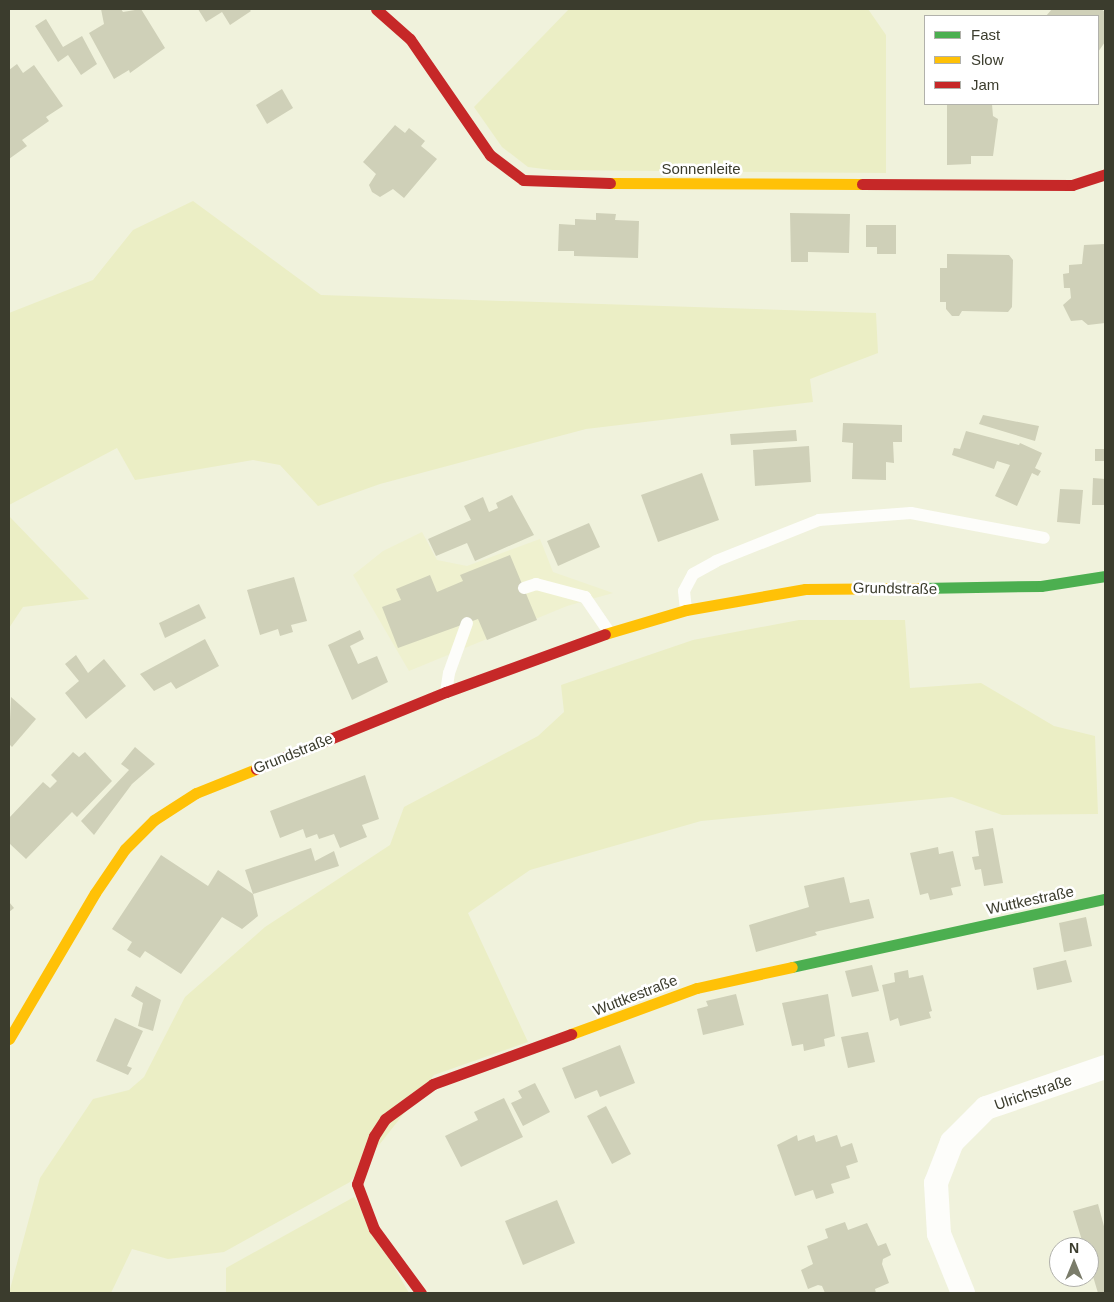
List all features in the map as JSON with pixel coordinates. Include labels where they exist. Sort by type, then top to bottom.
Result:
[{"type":"street","name":"Sonnenleite","points":[[376,9],[410,39],[490,155],[522,180],[551,183],[1072,185],[1105,174]]},
{"type":"street","name":"Grundstraße","points":[[9,1039],[95,893],[125,849],[154,820],[196,793],[446,692],[609,632],[686,610],[805,590],[868,586],[995,588],[1041,586],[1105,576]]},
{"type":"street","name":"Wuttkestraße","points":[[421,1293],[374,1229],[357,1184],[374,1136],[385,1119],[433,1084],[696,988],[1105,898]]},
{"type":"street","name":"Ulrichstraße","points":[[963,1293],[938,1226],[936,1183],[952,1142],[986,1108],[1105,1067]]},
{"type":"lane","points":[[686,610],[684,591],[694,574],[716,561],[819,520],[911,513],[1044,538]]},
{"type":"lane","points":[[524,588],[536,584],[585,597],[609,632]]},
{"type":"lane","points":[[446,692],[449,673],[467,623]]},
{"type":"shaded area","points":[[569,9],[868,9],[886,35],[886,173],[552,170],[528,167],[502,147],[474,107]]},
{"type":"shaded area","points":[[193,201],[321,295],[876,313],[878,353],[810,379],[813,402],[586,429],[380,484],[318,506],[280,465],[253,460],[135,480],[117,448],[9,505],[9,313],[93,280],[133,230]]},
{"type":"shaded area","points":[[9,516],[89,599],[23,607],[9,628]]},
{"type":"shaded area","points":[[422,532],[437,560],[467,566],[540,539],[553,572],[613,593],[567,606],[409,671],[353,575],[383,551]]},
{"type":"shaded area","points":[[799,620],[905,620],[910,688],[981,683],[1054,726],[1095,736],[1098,814],[1002,815],[952,797],[701,821],[530,870],[468,913],[528,1042],[434,1075],[350,1182],[224,1252],[168,1259],[132,1249],[111,1293],[9,1293],[40,1178],[93,1099],[129,1090],[144,1077],[185,997],[265,927],[390,845],[404,807],[538,736],[564,712],[561,685],[693,640]]},
{"type":"shaded area","points":[[354,1197],[409,1293],[226,1293],[226,1268]]},
{"type":"building","points":[[101,9],[121,9],[123,12],[141,9],[165,48],[130,73],[129,70],[114,79],[89,33],[104,24]]},
{"type":"building","points":[[198,9],[249,9],[251,11],[230,25],[222,12],[206,22]]},
{"type":"building","points":[[1052,9],[1101,9],[1105,12],[1105,42],[1099,51],[1099,15],[1047,15]]},
{"type":"building","points":[[46,19],[63,47],[82,36],[97,64],[81,75],[68,55],[58,62],[35,26]]},
{"type":"building","points":[[17,64],[23,73],[34,65],[63,106],[46,117],[49,121],[22,140],[27,146],[9,159],[9,70]]},
{"type":"building","points":[[282,89],[293,108],[267,124],[256,105]]},
{"type":"building","points":[[947,105],[992,105],[993,116],[998,119],[993,156],[971,156],[971,164],[947,165]]},
{"type":"building","points":[[395,125],[405,133],[409,128],[425,141],[421,146],[437,159],[404,198],[393,189],[380,197],[372,192],[369,185],[376,174],[363,162]]},
{"type":"building","points":[[596,213],[616,214],[615,220],[639,221],[638,258],[574,256],[574,251],[558,251],[559,224],[575,225],[575,219],[596,220]]},
{"type":"building","points":[[790,213],[850,214],[849,253],[808,252],[808,262],[791,262]]},
{"type":"building","points":[[866,225],[896,225],[896,254],[877,254],[877,247],[866,247]]},
{"type":"building","points":[[1105,244],[1105,323],[1088,325],[1082,320],[1071,321],[1063,305],[1071,298],[1070,288],[1064,288],[1063,274],[1069,273],[1069,265],[1082,264],[1084,245]]},
{"type":"building","points":[[947,254],[1009,255],[1013,260],[1012,307],[1008,312],[962,311],[959,316],[952,316],[946,309],[946,302],[940,302],[940,268],[947,268]]},
{"type":"building","points":[[983,415],[1039,426],[1035,441],[979,424]]},
{"type":"building","points":[[843,423],[902,425],[902,442],[893,442],[894,463],[886,462],[886,480],[852,479],[853,443],[842,442]]},
{"type":"building","points":[[796,430],[797,441],[731,445],[730,434]]},
{"type":"building","points":[[966,431],[1019,445],[1020,443],[1042,453],[1035,468],[1041,471],[1038,476],[1032,473],[1017,506],[995,496],[1010,465],[997,461],[994,469],[952,455],[954,448],[960,449]]},
{"type":"building","points":[[809,446],[811,482],[755,486],[753,450]]},
{"type":"building","points":[[1095,449],[1105,449],[1105,461],[1095,461]]},
{"type":"building","points":[[702,473],[719,520],[658,542],[641,495]]},
{"type":"building","points":[[1093,478],[1105,479],[1105,505],[1092,505]]},
{"type":"building","points":[[1060,489],[1083,490],[1080,524],[1057,522]]},
{"type":"building","points":[[512,495],[534,535],[475,561],[467,543],[436,556],[428,539],[471,520],[464,506],[483,497],[489,512],[498,508],[496,503]]},
{"type":"building","points":[[589,523],[600,547],[558,566],[547,541]]},
{"type":"building","points":[[510,555],[537,620],[487,640],[478,619],[398,648],[382,607],[401,600],[396,589],[430,575],[437,592],[463,581],[460,575]]},
{"type":"building","points":[[294,577],[307,621],[291,625],[293,632],[280,636],[278,629],[260,635],[247,590]]},
{"type":"building","points":[[199,604],[206,618],[165,638],[159,623]]},
{"type":"building","points":[[360,630],[364,639],[350,646],[358,664],[377,656],[388,682],[352,700],[328,645]]},
{"type":"building","points":[[205,639],[219,666],[176,689],[171,682],[154,691],[140,674]]},
{"type":"building","points":[[76,655],[88,673],[104,659],[126,686],[86,719],[65,693],[79,681],[65,664]]},
{"type":"building","points":[[11,697],[36,719],[12,747],[9,744]]},
{"type":"building","points":[[135,747],[155,764],[132,784],[94,835],[81,821],[129,770],[121,764]]},
{"type":"building","points":[[73,752],[79,757],[85,752],[112,781],[77,817],[72,812],[26,859],[9,843],[9,818],[43,782],[50,788],[57,781],[51,775]]},
{"type":"building","points":[[365,775],[379,819],[362,825],[367,837],[340,848],[334,834],[319,839],[317,834],[306,838],[303,829],[280,838],[270,811]]},
{"type":"building","points":[[993,828],[1003,883],[984,886],[981,869],[975,870],[972,857],[979,856],[975,831]]},
{"type":"building","points":[[938,847],[939,854],[953,851],[961,886],[951,888],[953,895],[930,900],[928,893],[920,895],[910,853]]},
{"type":"building","points":[[311,848],[315,861],[334,851],[339,866],[253,894],[245,870]]},
{"type":"building","points":[[161,855],[208,886],[218,870],[253,894],[258,916],[242,929],[222,917],[181,974],[145,951],[140,958],[127,950],[132,942],[112,929]]},
{"type":"building","points":[[844,877],[850,903],[869,899],[874,918],[815,932],[817,935],[756,952],[749,925],[809,907],[804,886]]},
{"type":"building","points":[[9,902],[14,908],[9,912]]},
{"type":"building","points":[[1086,917],[1092,946],[1064,952],[1059,923]]},
{"type":"building","points":[[1066,960],[1072,982],[1037,990],[1033,968]]},
{"type":"building","points":[[872,965],[879,991],[852,997],[845,971]]},
{"type":"building","points":[[908,970],[909,978],[923,975],[932,1011],[929,1012],[931,1018],[900,1026],[898,1018],[890,1021],[882,985],[895,982],[894,973]]},
{"type":"building","points":[[136,986],[161,1000],[153,1031],[138,1026],[143,1003],[131,996]]},
{"type":"building","points":[[736,994],[744,1025],[703,1035],[697,1009],[708,1006],[706,1001]]},
{"type":"building","points":[[828,994],[835,1036],[824,1039],[825,1046],[804,1051],[803,1044],[792,1046],[782,1003]]},
{"type":"building","points":[[115,1018],[143,1031],[127,1066],[132,1068],[128,1075],[96,1061]]},
{"type":"building","points":[[868,1032],[875,1062],[848,1068],[841,1037]]},
{"type":"building","points":[[620,1045],[635,1083],[600,1097],[597,1090],[575,1099],[562,1068]]},
{"type":"building","points":[[535,1083],[550,1112],[523,1126],[511,1103],[522,1098],[518,1091]]},
{"type":"building","points":[[504,1098],[523,1137],[461,1167],[445,1136],[478,1120],[474,1112]]},
{"type":"building","points":[[606,1106],[631,1154],[612,1164],[587,1116]]},
{"type":"building","points":[[797,1135],[798,1141],[814,1135],[816,1142],[837,1135],[841,1147],[852,1143],[858,1162],[846,1166],[850,1178],[831,1184],[834,1193],[816,1199],[813,1190],[795,1196],[777,1145]]},
{"type":"building","points":[[557,1200],[575,1243],[523,1265],[505,1221]]},
{"type":"building","points":[[1098,1204],[1105,1230],[1105,1293],[1098,1293],[1096,1287],[1099,1287],[1099,1237],[1081,1237],[1073,1211]]},
{"type":"building","points":[[845,1222],[848,1230],[867,1223],[878,1246],[886,1243],[891,1255],[883,1259],[882,1264],[889,1283],[875,1289],[876,1293],[825,1293],[822,1286],[818,1285],[808,1289],[801,1270],[813,1264],[807,1246],[828,1238],[825,1229]]},
{"type":"traffic: fast","points":[[921,588],[1041,586],[1105,576]]},
{"type":"traffic: fast","points":[[792,967],[1105,899]]},
{"type":"traffic: slow","points":[[610,183],[862,184]]},
{"type":"traffic: slow","points":[[605,634],[686,610],[805,589],[921,588]]},
{"type":"traffic: slow","points":[[9,1039],[95,893],[125,849],[154,820],[196,793],[256,769]]},
{"type":"traffic: slow","points":[[571,1034],[697,988],[792,967]]},
{"type":"traffic: jam","points":[[376,9],[410,39],[490,155],[523,180],[610,183]]},
{"type":"traffic: jam","points":[[862,184],[1072,185],[1105,174]]},
{"type":"traffic: jam","points":[[256,769],[446,692],[605,634]]},
{"type":"traffic: jam","points":[[421,1293],[374,1229],[357,1184],[374,1136],[385,1119],[433,1084],[571,1034]]}]
